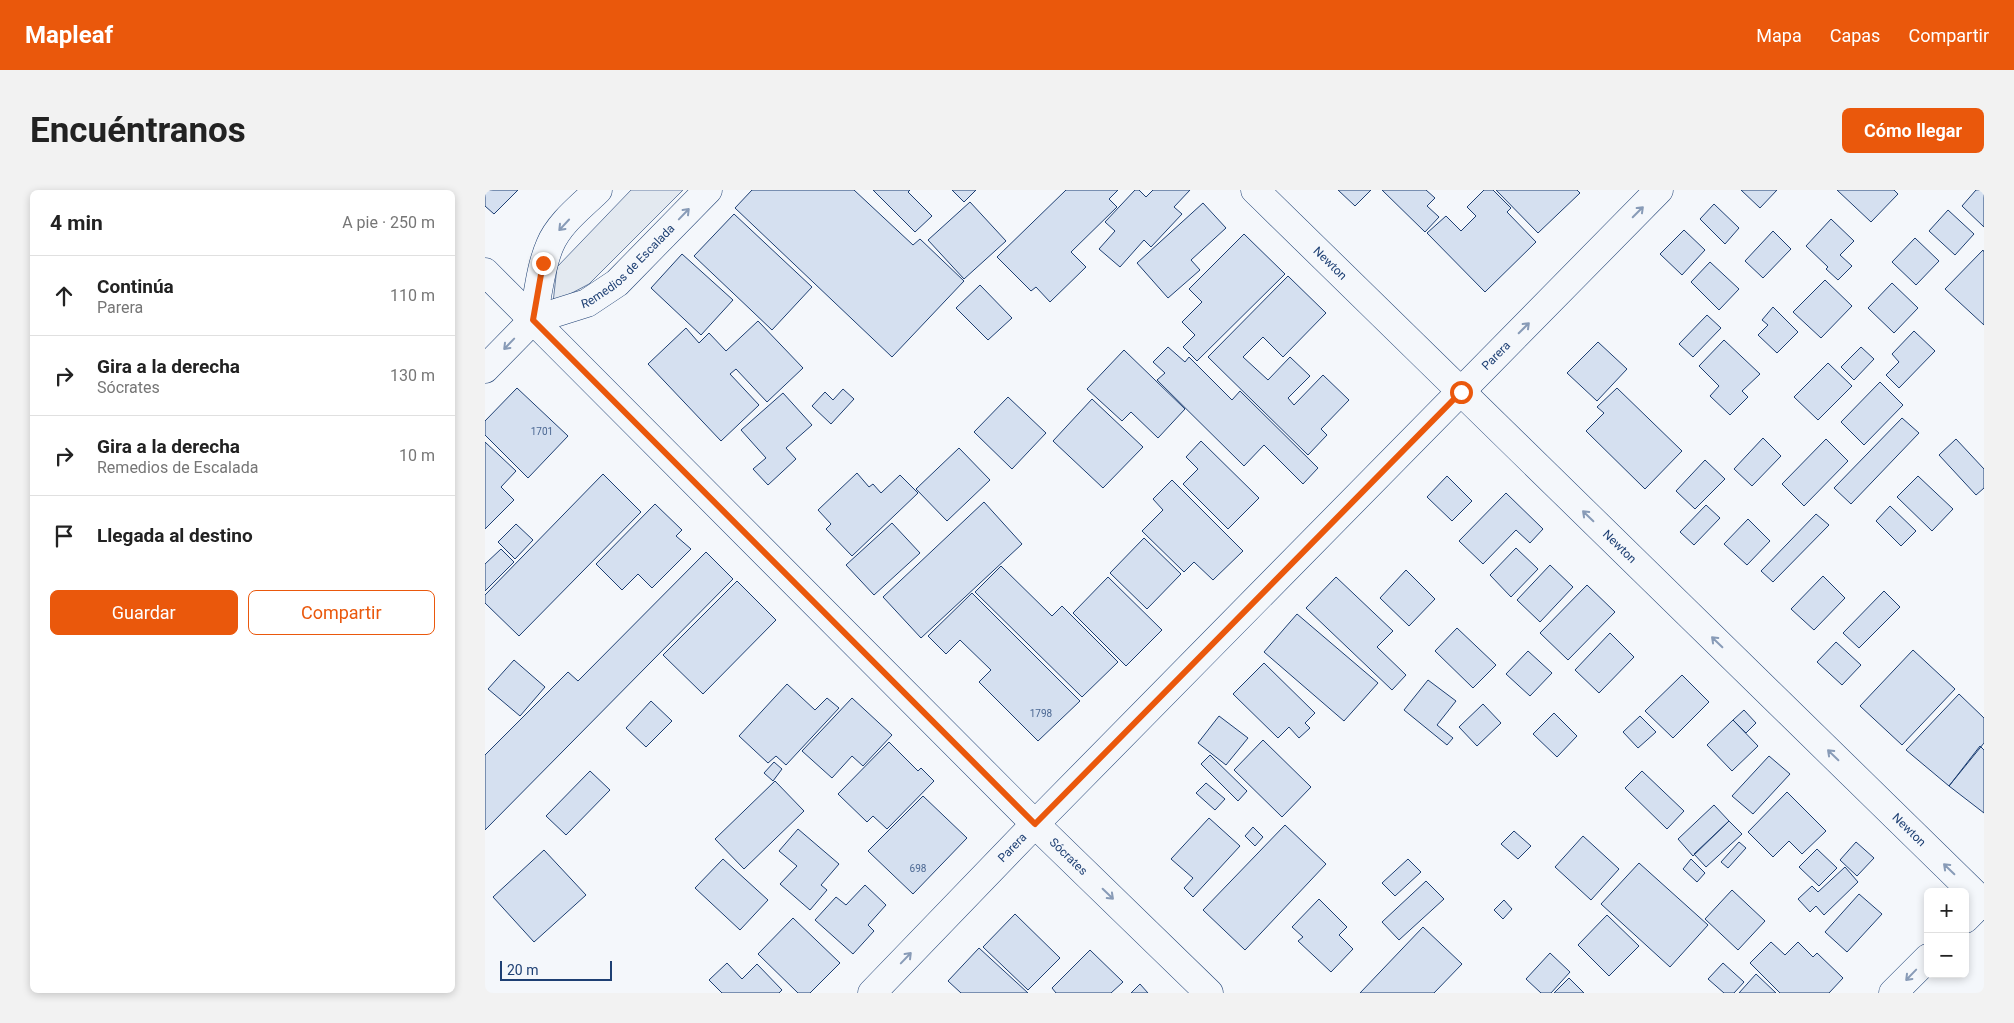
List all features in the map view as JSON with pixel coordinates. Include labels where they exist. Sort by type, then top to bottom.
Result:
[{"type":"street","points":[[533,320],[543,263],[550,244],[559,229],[598,190]]},
{"type":"street","name":"Remedios de Escalada","points":[[485,369],[533,320],[587,304],[604,294],[708,190]]},
{"type":"street","name":"Newton","points":[[1255,190],[1979,906]]},
{"type":"street","name":"Parera","points":[[872,993],[1035,824],[1659,190]]},
{"type":"street","name":"Sócrates","points":[[485,272],[1035,824],[1209,993]]},
{"type":"street","points":[[1893,993],[1924,962]]},
{"type":"shaded area","points":[[631,190],[683,190],[589,284],[553,303],[557,267]]},
{"type":"building","points":[[485,190],[518,190],[494,214],[485,206]]},
{"type":"building","points":[[752,190],[854,190],[913,245],[920,239],[964,281],[892,357],[735,208]]},
{"type":"building","points":[[873,190],[910,190],[908,192],[932,216],[915,232]]},
{"type":"building","points":[[952,190],[976,190],[964,202]]},
{"type":"building","points":[[1066,190],[1118,190],[1109,199],[1117,207],[1071,252],[1086,267],[1050,302],[1036,287],[1031,291],[997,257]]},
{"type":"building","points":[[1135,190],[1139,190],[1146,197],[1153,190],[1190,190],[1174,207],[1182,214],[1151,247],[1144,240],[1120,267],[1099,249],[1115,231],[1105,222]]},
{"type":"building","points":[[1338,190],[1371,190],[1355,206]]},
{"type":"building","points":[[1382,190],[1426,190],[1435,198],[1427,206],[1439,217],[1425,232]]},
{"type":"building","points":[[1484,190],[1493,190],[1511,208],[1507,212],[1536,242],[1485,292],[1427,233],[1446,216],[1461,231],[1476,216],[1467,207]]},
{"type":"building","points":[[1496,190],[1577,190],[1580,193],[1538,233]]},
{"type":"building","points":[[1741,190],[1777,190],[1760,208]]},
{"type":"building","points":[[1837,190],[1894,190],[1898,194],[1871,222]]},
{"type":"building","points":[[1976,190],[1984,190],[1984,227],[1962,206]]},
{"type":"building","points":[[970,202],[1006,241],[964,279],[928,240]]},
{"type":"building","points":[[1203,203],[1226,228],[1191,260],[1200,270],[1168,298],[1137,263]]},
{"type":"building","points":[[1714,204],[1739,228],[1725,244],[1700,219]]},
{"type":"building","points":[[1948,210],[1974,234],[1955,255],[1929,231]]},
{"type":"building","points":[[734,214],[812,287],[772,330],[694,256]]},
{"type":"building","points":[[1831,219],[1854,241],[1840,255],[1852,266],[1838,280],[1826,269],[1828,267],[1806,246]]},
{"type":"building","points":[[1684,230],[1705,250],[1682,275],[1660,254]]},
{"type":"building","points":[[1773,231],[1791,249],[1763,278],[1745,261]]},
{"type":"building","points":[[1244,234],[1285,274],[1197,361],[1183,347],[1195,335],[1182,322],[1202,302],[1189,289]]},
{"type":"building","points":[[1915,238],[1939,261],[1916,285],[1892,262]]},
{"type":"building","points":[[1983,250],[1984,252],[1984,325],[1945,289]]},
{"type":"building","points":[[682,254],[733,300],[701,335],[651,288]]},
{"type":"building","points":[[1710,262],[1739,289],[1719,310],[1691,282]]},
{"type":"building","points":[[1288,276],[1326,313],[1283,357],[1263,337],[1243,357],[1268,380],[1290,357],[1310,376],[1288,398],[1294,405],[1323,375],[1349,400],[1321,429],[1327,435],[1308,455],[1208,357]]},
{"type":"building","points":[[1825,280],[1852,306],[1821,338],[1793,312]]},
{"type":"building","points":[[1892,283],[1918,308],[1894,333],[1868,308]]},
{"type":"building","points":[[980,285],[1012,318],[988,340],[956,308]]},
{"type":"building","points":[[1773,307],[1798,332],[1777,353],[1758,335],[1768,325],[1762,320]]},
{"type":"building","points":[[1707,315],[1721,328],[1693,357],[1679,344]]},
{"type":"building","points":[[758,321],[803,368],[767,402],[736,369],[730,374],[759,405],[721,441],[648,364],[686,328],[699,343],[709,333],[726,351]]},
{"type":"building","points":[[1914,331],[1935,351],[1899,388],[1886,375],[1899,362],[1892,354]]},
{"type":"building","points":[[1724,340],[1760,374],[1742,391],[1748,397],[1730,415],[1710,396],[1719,386],[1699,366]]},
{"type":"building","points":[[1598,342],[1627,369],[1597,401],[1567,373]]},
{"type":"building","points":[[1168,347],[1185,362],[1189,357],[1232,400],[1240,391],[1318,468],[1303,484],[1264,445],[1244,466],[1157,380],[1165,373],[1153,362]]},
{"type":"building","points":[[1861,347],[1874,359],[1854,380],[1841,367]]},
{"type":"building","points":[[1124,350],[1185,409],[1158,438],[1131,412],[1122,421],[1087,389]]},
{"type":"building","points":[[1828,363],[1852,386],[1818,420],[1794,397]]},
{"type":"building","points":[[1880,382],[1903,405],[1864,445],[1841,422]]},
{"type":"building","points":[[517,388],[568,436],[528,478],[485,435],[485,421]]},
{"type":"building","points":[[1617,388],[1682,451],[1645,489],[1586,431],[1604,413],[1597,407]]},
{"type":"building","points":[[843,389],[854,399],[831,424],[812,406],[825,392],[833,400]]},
{"type":"building","points":[[783,393],[812,425],[786,448],[796,459],[768,485],[753,469],[766,458],[741,430]]},
{"type":"building","points":[[1008,397],[1046,433],[1012,469],[974,432]]},
{"type":"building","points":[[1092,399],[1143,447],[1103,488],[1053,441]]},
{"type":"building","points":[[1902,418],[1919,433],[1851,504],[1834,488]]},
{"type":"building","points":[[1763,438],[1781,456],[1752,486],[1734,469]]},
{"type":"building","points":[[1826,439],[1848,461],[1804,506],[1782,484]]},
{"type":"building","points":[[1956,439],[1984,469],[1984,488],[1976,495],[1939,455]]},
{"type":"building","points":[[1201,441],[1259,498],[1228,529],[1183,484],[1198,469],[1186,457]]},
{"type":"building","points":[[485,442],[516,471],[501,487],[514,500],[485,529]]},
{"type":"building","points":[[959,448],[990,480],[947,521],[916,489]]},
{"type":"building","points":[[1705,460],[1725,479],[1695,509],[1676,491]]},
{"type":"building","points":[[857,473],[869,487],[873,484],[881,493],[900,475],[918,493],[852,556],[826,529],[831,524],[818,510]]},
{"type":"building","points":[[603,474],[641,512],[519,636],[485,603],[485,595]]},
{"type":"building","points":[[1447,476],[1472,501],[1452,521],[1427,497]]},
{"type":"building","points":[[1918,476],[1953,509],[1932,531],[1897,497]]},
{"type":"building","points":[[1172,480],[1243,551],[1213,580],[1194,562],[1184,572],[1142,531],[1163,510],[1153,499]]},
{"type":"building","points":[[1506,493],[1543,529],[1530,543],[1516,530],[1483,564],[1459,541]]},
{"type":"building","points":[[984,502],[1022,544],[921,638],[883,597]]},
{"type":"building","points":[[655,504],[682,530],[676,536],[691,549],[652,588],[638,574],[622,590],[596,564]]},
{"type":"building","points":[[1706,505],[1720,518],[1694,545],[1680,532]]},
{"type":"building","points":[[1890,506],[1916,531],[1901,546],[1876,521]]},
{"type":"building","points":[[1816,514],[1829,525],[1773,582],[1761,571]]},
{"type":"building","points":[[1748,519],[1770,541],[1747,565],[1724,544]]},
{"type":"building","points":[[892,523],[920,553],[874,595],[846,565]]},
{"type":"building","points":[[516,524],[533,540],[515,559],[498,542]]},
{"type":"building","points":[[1144,538],[1181,574],[1147,609],[1110,573]]},
{"type":"building","points":[[1516,548],[1538,569],[1511,597],[1490,575]]},
{"type":"building","points":[[501,549],[514,562],[485,591],[485,564]]},
{"type":"building","points":[[706,552],[733,579],[485,830],[485,755],[568,672],[578,681]]},
{"type":"building","points":[[1550,565],[1573,587],[1540,622],[1517,600]]},
{"type":"building","points":[[1001,566],[1052,616],[1062,606],[1118,662],[1082,697],[975,592]]},
{"type":"building","points":[[1406,570],[1435,599],[1409,626],[1380,598]]},
{"type":"building","points":[[1823,576],[1845,598],[1814,630],[1791,609]]},
{"type":"building","points":[[1108,577],[1162,630],[1126,666],[1073,613]]},
{"type":"building","points":[[1336,577],[1393,631],[1377,647],[1406,675],[1392,690],[1306,608]]},
{"type":"building","points":[[737,581],[776,620],[703,694],[663,655]]},
{"type":"building","points":[[1587,585],[1615,612],[1568,660],[1540,633]]},
{"type":"building","points":[[1884,591],[1900,607],[1859,648],[1843,633]]},
{"type":"building","points":[[972,593],[1080,701],[1038,741],[979,682],[991,670],[960,640],[946,654],[928,636]]},
{"type":"building","points":[[1297,614],[1378,683],[1344,721],[1264,652]]},
{"type":"building","points":[[1457,628],[1496,665],[1473,688],[1435,651]]},
{"type":"building","points":[[1610,633],[1634,657],[1599,693],[1575,670]]},
{"type":"building","points":[[1836,642],[1861,665],[1842,685],[1817,662]]},
{"type":"building","points":[[1913,650],[1955,689],[1902,745],[1860,706]]},
{"type":"building","points":[[1528,651],[1552,673],[1530,696],[1506,674]]},
{"type":"building","points":[[514,660],[545,687],[520,716],[488,689]]},
{"type":"building","points":[[1264,663],[1315,713],[1305,723],[1310,728],[1299,738],[1289,727],[1278,738],[1233,694]]},
{"type":"building","points":[[1682,675],[1709,702],[1673,738],[1645,711]]},
{"type":"building","points":[[1428,680],[1456,701],[1437,725],[1453,738],[1447,745],[1404,710]]},
{"type":"building","points":[[787,684],[815,710],[827,698],[839,708],[786,765],[776,756],[768,763],[739,736]]},
{"type":"building","points":[[1959,694],[1984,718],[1984,743],[1949,786],[1906,750]]},
{"type":"building","points":[[852,698],[892,735],[863,766],[852,756],[832,778],[802,751]]},
{"type":"building","points":[[651,701],[672,721],[646,747],[626,728]]},
{"type":"building","points":[[1483,704],[1501,723],[1477,746],[1459,727]]},
{"type":"building","points":[[1744,710],[1756,723],[1746,733],[1733,720]]},
{"type":"building","points":[[1554,713],[1577,736],[1557,757],[1533,734]]},
{"type":"building","points":[[1219,716],[1248,738],[1226,765],[1198,743]]},
{"type":"building","points":[[1640,716],[1656,732],[1638,748],[1623,732]]},
{"type":"building","points":[[1733,720],[1758,746],[1732,771],[1707,745]]},
{"type":"building","points":[[1263,740],[1311,787],[1282,817],[1234,770]]},
{"type":"building","points":[[889,742],[918,771],[921,768],[934,781],[887,829],[873,816],[867,822],[838,794]]},
{"type":"building","points":[[1980,746],[1984,750],[1984,813],[1949,786]]},
{"type":"building","points":[[1210,755],[1247,791],[1238,801],[1201,764]]},
{"type":"building","points":[[1769,756],[1790,774],[1753,814],[1732,796]]},
{"type":"building","points":[[774,762],[782,769],[773,781],[764,773]]},
{"type":"building","points":[[590,771],[610,790],[566,835],[546,816]]},
{"type":"building","points":[[1642,771],[1684,811],[1667,829],[1625,788]]},
{"type":"building","points":[[775,781],[804,811],[744,869],[715,839]]},
{"type":"building","points":[[1206,783],[1225,799],[1215,810],[1196,793]]},
{"type":"building","points":[[1787,792],[1826,831],[1802,854],[1789,841],[1773,857],[1748,832]]},
{"type":"building","points":[[923,796],[967,838],[913,894],[868,851]]},
{"type":"building","points":[[1714,805],[1729,821],[1693,856],[1678,839]]},
{"type":"building","points":[[1209,818],[1240,846],[1193,897],[1184,888],[1193,878],[1171,859]]},
{"type":"building","points":[[1729,821],[1742,834],[1706,867],[1694,854]]},
{"type":"building","points":[[1285,825],[1326,864],[1245,950],[1203,910]]},
{"type":"building","points":[[1253,827],[1263,837],[1255,846],[1245,836]]},
{"type":"building","points":[[798,829],[839,864],[821,885],[827,890],[810,910],[780,884],[797,866],[779,851]]},
{"type":"building","points":[[1514,831],[1531,846],[1518,859],[1501,844]]},
{"type":"building","points":[[1583,836],[1619,869],[1591,900],[1555,867]]},
{"type":"building","points":[[1739,842],[1746,848],[1728,868],[1721,862]]},
{"type":"building","points":[[1856,842],[1874,858],[1857,876],[1840,860]]},
{"type":"building","points":[[1817,849],[1837,868],[1819,886],[1799,867]]},
{"type":"building","points":[[544,850],[586,895],[534,942],[493,897]]},
{"type":"building","points":[[723,859],[768,900],[740,930],[695,888]]},
{"type":"building","points":[[1408,859],[1421,872],[1395,896],[1382,883]]},
{"type":"building","points":[[1691,859],[1705,873],[1697,882],[1683,869]]},
{"type":"building","points":[[1639,863],[1708,925],[1670,967],[1601,904]]},
{"type":"building","points":[[1845,867],[1858,882],[1824,915],[1816,906],[1810,912],[1798,899],[1812,886],[1818,892]]},
{"type":"building","points":[[1426,881],[1444,899],[1399,940],[1382,922]]},
{"type":"building","points":[[865,885],[886,905],[868,925],[874,931],[853,954],[815,920],[836,897],[846,905]]},
{"type":"building","points":[[1732,890],[1765,921],[1738,950],[1705,919]]},
{"type":"building","points":[[1859,894],[1882,914],[1847,952],[1825,932]]},
{"type":"building","points":[[1319,899],[1347,927],[1339,935],[1353,949],[1331,972],[1298,941],[1303,937],[1292,927]]},
{"type":"building","points":[[1504,900],[1512,909],[1503,919],[1494,910]]},
{"type":"building","points":[[1015,914],[1060,958],[1028,990],[983,947]]},
{"type":"building","points":[[1607,915],[1639,946],[1609,976],[1578,945]]},
{"type":"building","points":[[793,918],[840,963],[810,993],[798,993],[758,954]]},
{"type":"building","points":[[1423,927],[1462,964],[1434,993],[1360,993]]},
{"type":"building","points":[[1771,942],[1785,955],[1798,942],[1813,957],[1817,953],[1843,978],[1829,993],[1780,993],[1750,963]]},
{"type":"building","points":[[979,948],[1028,993],[961,993],[948,981]]},
{"type":"building","points":[[1090,950],[1123,982],[1111,993],[1056,993],[1052,988]]},
{"type":"building","points":[[1550,953],[1570,972],[1551,993],[1541,993],[1526,979]]},
{"type":"building","points":[[727,963],[742,979],[757,964],[782,990],[779,993],[722,993],[709,980]]},
{"type":"building","points":[[1723,963],[1744,982],[1734,993],[1724,993],[1708,979]]},
{"type":"building","points":[[1756,974],[1776,993],[1739,993]]},
{"type":"building","points":[[1569,978],[1584,993],[1554,993]]},
{"type":"building","points":[[1140,984],[1148,993],[1131,993]]},
{"type":"route","points":[[543,263],[533,320],[1035,824],[1461,392]]}]
